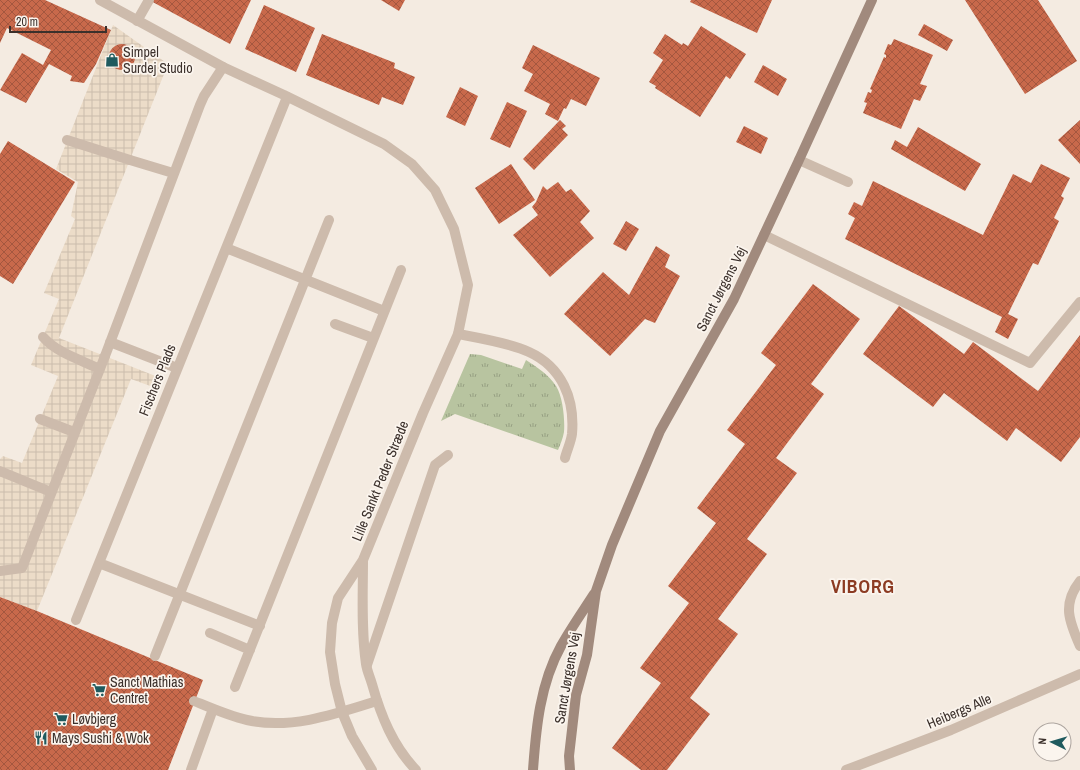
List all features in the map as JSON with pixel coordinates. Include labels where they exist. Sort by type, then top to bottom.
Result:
[{"type":"street","points":[[0,571],[22,568],[105,356],[173,173],[204,96],[224,67],[100,0]]},
{"type":"street","points":[[137,21],[149,0]]},
{"type":"street","name":"Sanct Jørgens Vej","points":[[570,770],[569,756],[576,695],[587,655],[596,591],[612,545],[660,431],[734,299],[872,0]]},
{"type":"street","name":"Lille Sankt Peder Stræde","points":[[224,67],[384,144],[412,164],[435,190],[454,229],[468,285],[458,334],[423,413],[363,560],[338,598],[332,623],[330,652],[335,684],[342,712],[352,736],[372,770]]},
{"type":"street","name":"Fischers Plads","points":[[76,620],[287,97]]},
{"type":"street","points":[[67,140],[173,173]]},
{"type":"street","points":[[799,160],[848,182]]},
{"type":"street","points":[[155,656],[329,220]]},
{"type":"street","points":[[764,236],[1030,363],[1080,302]]},
{"type":"street","points":[[226,248],[384,311]]},
{"type":"street","points":[[234,687],[260,626],[401,270]]},
{"type":"street","points":[[335,324],[373,338]]},
{"type":"street","points":[[458,334],[529,352],[546,361],[557,373],[570,398],[572,415],[572,436],[565,458]]},
{"type":"street","points":[[43,337],[48,343],[100,369]]},
{"type":"street","points":[[110,342],[177,368]]},
{"type":"street","points":[[40,419],[74,432]]},
{"type":"street","points":[[366,665],[435,465],[448,455]]},
{"type":"street","points":[[0,471],[51,492]]},
{"type":"street","name":"Lille Sankt Peder Stræde","points":[[363,560],[363,626],[366,665],[377,701],[389,732],[407,760],[416,770]]},
{"type":"street","points":[[99,563],[260,626]]},
{"type":"street","points":[[1080,581],[1074,589],[1068,606],[1072,627],[1080,646]]},
{"type":"street","name":"Sanct Jørgens Vej","points":[[533,770],[535,741],[545,684],[561,646],[596,591]]},
{"type":"street","points":[[210,633],[250,650]]},
{"type":"street","name":"Heibergs Alle","points":[[846,770],[951,730],[1080,674]]},
{"type":"street","points":[[194,701],[247,720],[273,723],[307,720],[342,712],[377,701]]},
{"type":"street","points":[[190,770],[213,709]]},
{"type":"green space","points":[[470,354],[481,355],[522,369],[526,360],[550,378],[558,391],[562,402],[564,415],[564,432],[558,450],[455,414],[441,421]]},
{"type":"shaded area","points":[[113,25],[168,64],[59,338],[158,377],[153,387],[131,379],[37,611],[0,597],[0,459],[3,456],[22,463],[58,376],[31,365],[59,299],[44,293],[75,219],[71,216],[78,182],[56,169]]},
{"type":"building","points":[[0,0],[45,0],[111,30],[96,64],[84,83],[70,81],[72,76],[49,64],[26,103],[0,90],[22,53],[43,65],[51,50],[7,28],[0,43]]},
{"type":"building","points":[[149,0],[251,0],[230,44]]},
{"type":"building","points":[[381,0],[405,0],[399,11]]},
{"type":"building","points":[[691,0],[772,0],[757,33],[690,2]]},
{"type":"building","points":[[965,0],[1038,0],[1077,61],[1025,94]]},
{"type":"building","points":[[264,5],[315,28],[296,72],[245,49]]},
{"type":"building","points":[[924,24],[953,40],[947,51],[918,35]]},
{"type":"building","points":[[701,26],[746,54],[730,79],[726,76],[700,117],[655,88],[656,86],[649,82],[663,60],[653,53],[665,34],[682,45],[683,43],[688,46]]},
{"type":"building","points":[[322,34],[395,63],[394,68],[415,77],[403,105],[382,97],[379,105],[306,75]]},
{"type":"building","points":[[894,39],[933,55],[920,84],[927,86],[920,101],[914,99],[901,129],[863,113],[867,103],[864,102],[868,92],[871,93],[872,90],[870,89],[884,57],[886,58],[886,55],[884,54],[888,44],[891,45]]},
{"type":"building","points":[[122,44],[131,48],[135,57],[131,66],[122,70],[113,66],[109,57],[113,48]]},
{"type":"building","points":[[533,45],[600,78],[586,106],[571,99],[566,109],[564,108],[558,121],[545,114],[550,104],[524,91],[533,74],[522,68]]},
{"type":"building","points":[[763,65],[787,79],[778,96],[754,82]]},
{"type":"building","points":[[460,87],[478,96],[465,126],[446,117]]},
{"type":"building","points":[[507,102],[527,111],[510,148],[490,139]]},
{"type":"building","points":[[560,120],[566,126],[562,129],[568,135],[534,170],[523,159]]},
{"type":"building","points":[[1080,120],[1080,164],[1058,140]]},
{"type":"building","points":[[744,126],[768,138],[761,154],[736,142]]},
{"type":"building","points":[[918,127],[981,164],[965,191],[891,149],[895,140],[907,147]]},
{"type":"building","points":[[8,141],[75,182],[13,284],[0,276],[0,154]]},
{"type":"building","points":[[511,164],[535,200],[499,224],[475,188]]},
{"type":"building","points":[[1041,164],[1070,178],[1061,196],[1064,198],[1054,218],[1059,221],[1038,265],[1033,263],[1008,314],[1018,319],[1008,339],[995,332],[1002,317],[845,239],[855,218],[848,214],[854,202],[862,206],[873,181],[983,235],[1013,174],[1031,183]]},
{"type":"building","points":[[558,182],[566,192],[571,189],[590,211],[580,222],[594,238],[550,277],[513,235],[538,215],[532,207],[536,202],[543,186],[547,190]]},
{"type":"building","points":[[626,221],[639,229],[626,251],[613,244]]},
{"type":"building","points":[[656,246],[670,255],[665,267],[680,276],[655,323],[645,319],[610,356],[564,314],[603,272],[629,295]]},
{"type":"building","points":[[813,284],[860,319],[811,384],[824,394],[776,458],[797,473],[747,539],[767,554],[718,619],[738,634],[690,698],[710,714],[667,770],[641,770],[612,748],[661,683],[640,668],[689,603],[668,586],[716,523],[697,508],[745,444],[727,430],[776,365],[761,353]]},
{"type":"building","points":[[899,306],[964,354],[973,342],[1038,391],[1080,335],[1080,437],[1061,462],[1016,428],[1007,441],[944,393],[933,407],[863,354]]},
{"type":"building","name":"Sanct Mathias Centret","points":[[0,597],[203,680],[168,770],[0,770]]},
{"type":"place","name":"Simpel Surdej Studio","points":[[112,60]]},
{"type":"place","name":"Sanct Mathias Centret","points":[[99,690]]},
{"type":"place","name":"Løvbjerg","points":[[61,719]]},
{"type":"place","name":"Mays Sushi & Wok","points":[[41,738]]},
{"type":"district","name":"VIBORG","points":[[863,586]]}]
